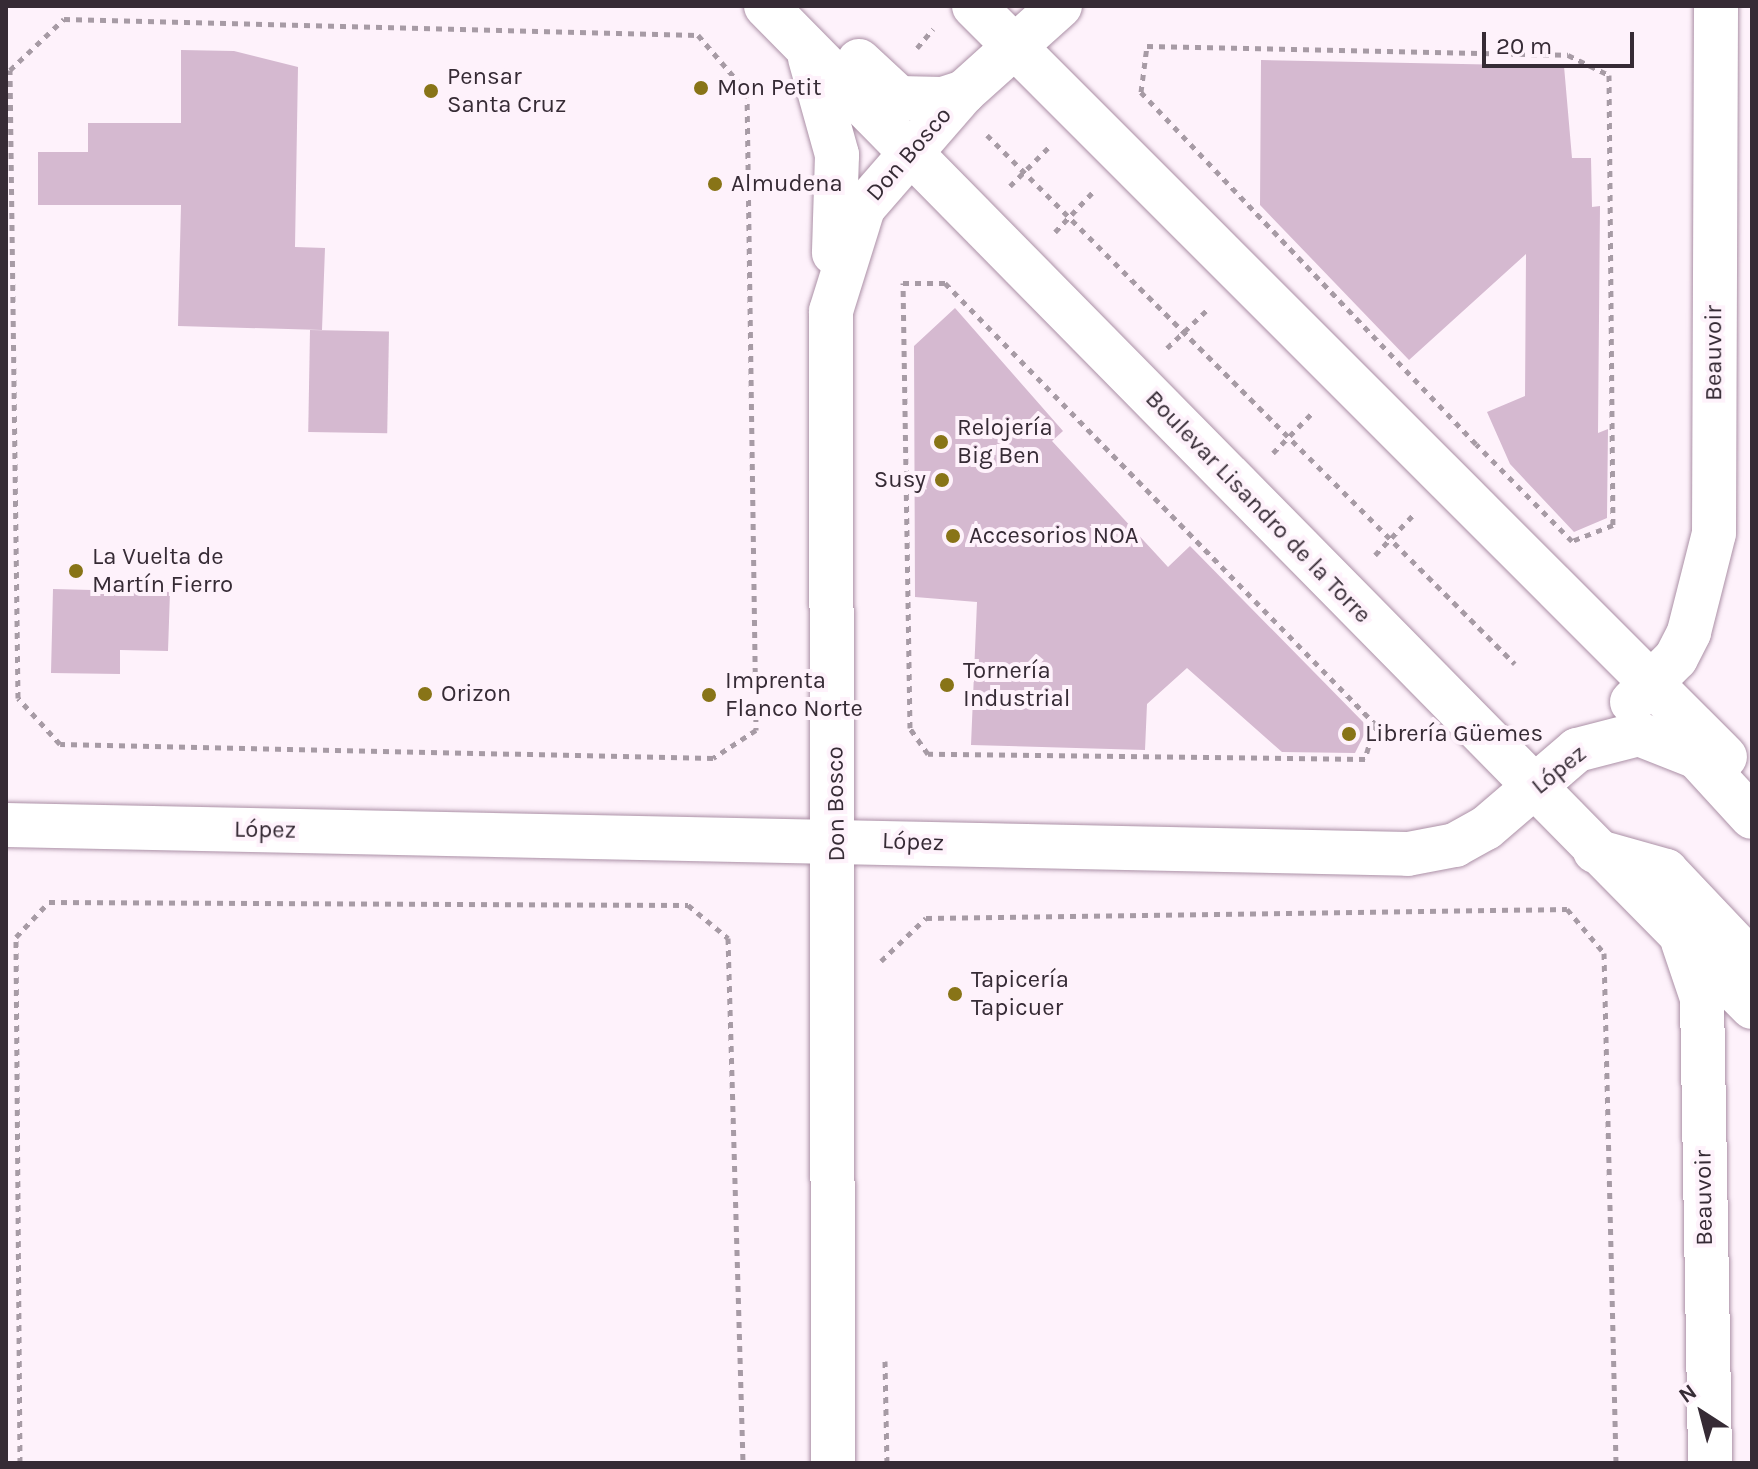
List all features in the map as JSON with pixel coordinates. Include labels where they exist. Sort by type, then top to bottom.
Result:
[{"type":"street","name":"Boulevar Lisandro de la Torre","points":[[766,6],[806,24],[909,148],[1533,791],[1752,1007]]},
{"type":"street","points":[[806,24],[899,98],[974,99],[981,38],[964,6]]},
{"type":"street","points":[[974,6],[1752,784]]},
{"type":"street","name":"Don Bosco","points":[[833,1463],[837,840],[831,311],[863,208],[909,148],[974,99],[1012,43],[1060,6]]},
{"type":"street","name":"Beauvoir","points":[[1577,750],[1652,683],[1689,632],[1714,533],[1716,6]]},
{"type":"street","points":[[806,24],[832,116],[837,155],[831,311]]},
{"type":"street","name":"López","points":[[6,825],[1408,854],[1455,845],[1533,791],[1577,750],[1639,734],[1666,739],[1697,757],[1752,817]]},
{"type":"street","points":[[1577,750],[1564,789],[1585,840],[1666,871],[1752,962]]},
{"type":"street","name":"Beauvoir","points":[[1681,936],[1702,998],[1710,1463]]},
{"type":"path","points":[[64,19],[698,35],[747,92],[756,730],[713,758],[60,744],[18,698],[10,70],[64,19]]},
{"type":"path","points":[[1147,46],[1568,55],[1609,75],[1613,525],[1572,541],[1141,92],[1147,46]]},
{"type":"path","points":[[974,99],[1024,172],[1515,664],[1525,656]]},
{"type":"path","points":[[1005,191],[1057,140]]},
{"type":"path","points":[[1050,237],[1101,184]]},
{"type":"path","points":[[903,283],[945,283],[1375,724],[1365,759],[928,754],[910,728],[903,283]]},
{"type":"path","points":[[1164,352],[1216,301]]},
{"type":"path","points":[[1268,458],[1319,405]]},
{"type":"path","points":[[1370,560],[1420,508]]},
{"type":"path","points":[[20,1463],[16,937],[49,902],[688,905],[728,938],[743,1463]]},
{"type":"path","points":[[926,918],[1567,909],[1604,953],[1616,1463]]},
{"type":"building","points":[[181,50],[234,51],[298,67],[295,247],[325,248],[322,330],[178,326],[181,205],[38,205],[38,152],[88,152],[88,123],[181,123]]},
{"type":"building","points":[[1261,60],[1564,66],[1572,158],[1591,158],[1592,207],[1600,206],[1598,433],[1608,429],[1607,518],[1574,532],[1510,464],[1487,412],[1525,396],[1526,254],[1409,360],[1260,205]]},
{"type":"building","points":[[955,308],[1063,431],[1052,441],[1168,567],[1190,546],[1368,727],[1355,753],[1282,752],[1187,668],[1147,704],[1145,750],[971,745],[977,602],[915,597],[914,346]]},
{"type":"building","points":[[310,330],[389,331],[387,433],[308,432]]},
{"type":"building","points":[[53,589],[170,592],[168,651],[120,650],[120,674],[51,673]]},
{"type":"place","name":"Mon Petit","points":[[701,88]]},
{"type":"place","name":"Pensar Santa Cruz","points":[[431,91]]},
{"type":"place","name":"Almudena","points":[[715,184]]},
{"type":"place","name":"Relojería Big Ben","points":[[941,442]]},
{"type":"place","name":"Susy","points":[[942,480]]},
{"type":"place","name":"Accesorios NOA","points":[[953,536]]},
{"type":"place","name":"La Vuelta de Martín Fierro","points":[[76,571]]},
{"type":"place","name":"Tornería Industrial","points":[[947,685]]},
{"type":"place","name":"Orizon","points":[[425,694]]},
{"type":"place","name":"Imprenta Flanco Norte","points":[[709,695]]},
{"type":"place","name":"Librería Güemes","points":[[1349,734]]},
{"type":"place","name":"Tapicería Tapicuer","points":[[955,994]]}]
